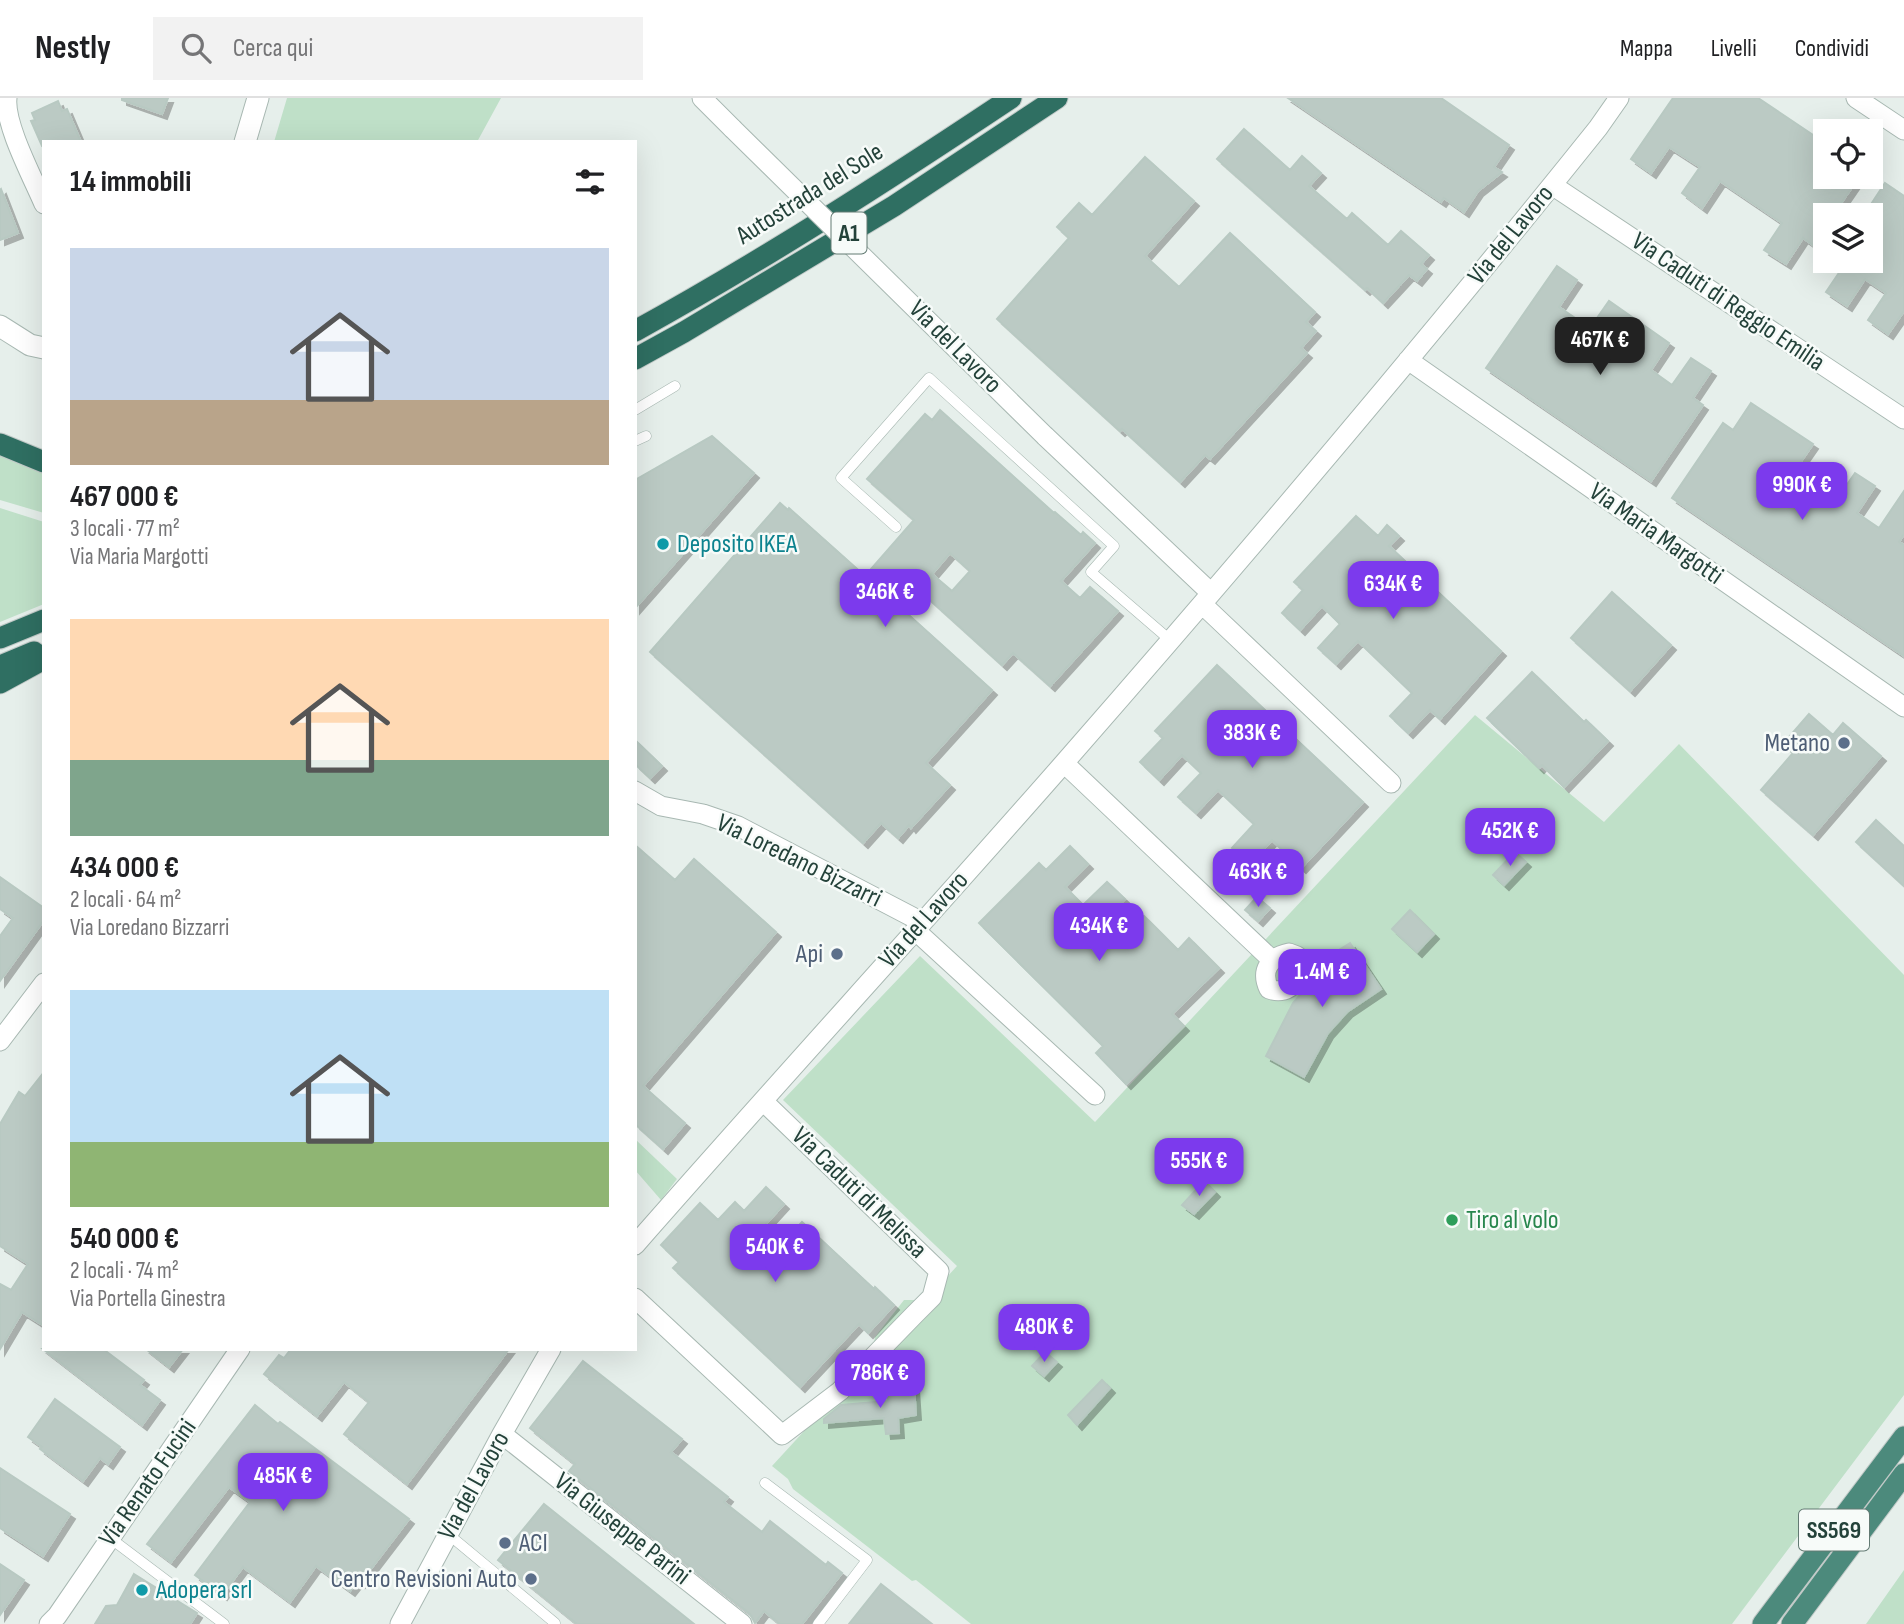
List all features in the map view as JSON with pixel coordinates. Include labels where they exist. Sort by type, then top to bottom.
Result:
[{"type":"highway","name":"Autostrada del Sole","points":[[637,330],[800,235],[1011,98]]},
{"type":"highway","name":"Autostrada del Sole","points":[[637,358],[894,206],[1057,98]]},
{"type":"highway","points":[[0,444],[42,461]]},
{"type":"highway","points":[[0,638],[42,621]]},
{"type":"highway","points":[[0,666],[42,649]]},
{"type":"highway","points":[[0,683],[42,660]]},
{"type":"highway","name":"SS569","points":[[1763,1624],[1904,1437]]},
{"type":"highway","name":"SS569","points":[[1792,1624],[1904,1474]]},
{"type":"street","points":[[7,98],[8,144],[42,202]]},
{"type":"street","points":[[246,140],[258,98]]},
{"type":"street","name":"Via del Lavoro","points":[[702,98],[1207,598]]},
{"type":"street","name":"Via del Lavoro","points":[[637,1243],[1064,763],[1207,598],[1408,360],[1598,128],[1619,98]]},
{"type":"street","points":[[1856,98],[1904,130]]},
{"type":"street","name":"Via Caduti di Reggio Emilia","points":[[1552,184],[1904,419]]},
{"type":"street","points":[[0,326],[30,345],[42,348]]},
{"type":"street","name":"Via Maria Margotti","points":[[1408,360],[1904,707]]},
{"type":"street","points":[[1207,598],[1391,783]]},
{"type":"street","points":[[1064,763],[1272,960]]},
{"type":"street","name":"Via Loredano Bizzarri","points":[[637,792],[661,806],[703,814],[738,827],[919,927],[1095,1095]]},
{"type":"street","points":[[0,1041],[42,986]]},
{"type":"street","name":"Via Caduti di Melissa","points":[[637,1300],[782,1435],[840,1391],[932,1297],[939,1271],[764,1101]]},
{"type":"street","name":"Via Renato Fucini","points":[[54,1621],[239,1351]]},
{"type":"street","name":"Via del Lavoro","points":[[400,1624],[550,1351]]},
{"type":"street","name":"Via Giuseppe Parini","points":[[502,1434],[742,1624]]},
{"type":"lane","points":[[896,527],[841,478],[929,378],[1114,546],[1091,572],[1170,640]]},
{"type":"lane","points":[[637,409],[675,386]]},
{"type":"lane","points":[[637,440],[646,436]]},
{"type":"lane","points":[[765,1483],[867,1560],[818,1624]]},
{"type":"lane","points":[[448,1534],[555,1623]]},
{"type":"lane","points":[[110,1538],[224,1624]]},
{"type":"green space","points":[[287,98],[501,98],[478,140],[275,140]]},
{"type":"green space","points":[[0,454],[42,471],[42,512],[0,500]]},
{"type":"green space","points":[[0,508],[42,521],[42,605],[0,622]]},
{"type":"green space","points":[[1475,715],[1604,822],[1679,744],[1904,975],[1904,1395],[1732,1624],[971,1624],[793,1489],[788,1479],[772,1466],[828,1405],[836,1378],[852,1380],[871,1359],[875,1337],[904,1300],[926,1300],[957,1266],[783,1100],[920,956],[1095,1122]]},
{"type":"green space","points":[[637,1141],[677,1179],[661,1200],[637,1172]]},
{"type":"green space","points":[[1904,1570],[1904,1624],[1866,1624]]},
{"type":"building","points":[[122,98],[168,98],[162,114]]},
{"type":"building","points":[[1288,98],[1441,98],[1509,145],[1494,167],[1502,172],[1478,191],[1464,212],[1444,198],[1441,202]]},
{"type":"building","points":[[1673,98],[1758,98],[1813,135],[1813,189],[1851,189],[1841,203],[1813,203],[1813,245],[1803,238],[1786,264],[1764,250],[1782,223],[1720,181],[1702,208],[1682,193],[1700,167],[1669,147],[1651,173],[1631,159]]},
{"type":"building","points":[[58,101],[62,111],[67,109],[80,140],[42,140],[42,146],[31,121],[35,120],[32,113]]},
{"type":"building","points":[[1244,129],[1290,170],[1302,156],[1321,173],[1309,186],[1347,219],[1352,213],[1388,245],[1401,231],[1429,255],[1421,264],[1427,269],[1417,281],[1409,275],[1383,303],[1367,288],[1365,290],[1217,159]]},
{"type":"building","points":[[1145,157],[1194,201],[1145,256],[1179,287],[1230,233],[1315,312],[1306,322],[1316,331],[1301,348],[1307,353],[1210,459],[1205,455],[1180,482],[997,319],[1069,238],[1057,227],[1079,203],[1092,215]]},
{"type":"building","points":[[1885,183],[1904,196],[1904,311],[1888,334],[1868,320],[1886,293],[1865,279],[1847,306],[1826,292],[1839,273],[1883,273],[1883,203],[1872,203]]},
{"type":"building","points":[[0,190],[18,233],[0,240]]},
{"type":"building","points":[[1557,266],[1577,280],[1559,307],[1590,328],[1609,301],[1669,343],[1651,370],[1672,385],[1691,358],[1711,371],[1693,398],[1703,405],[1651,481],[1486,368]]},
{"type":"building","points":[[1751,403],[1813,444],[1795,470],[1837,499],[1855,473],[1875,486],[1857,513],[1879,528],[1904,491],[1904,534],[1899,542],[1904,545],[1904,656],[1672,498],[1723,423],[1733,430]]},
{"type":"building","points":[[940,410],[1054,513],[1095,543],[1061,581],[1080,598],[1090,587],[1118,611],[1050,686],[1013,653],[1002,665],[918,589],[901,608],[992,690],[926,763],[950,785],[911,828],[909,825],[898,838],[881,823],[863,843],[650,652],[780,503],[865,576],[914,520],[867,479],[925,414],[932,420]],"holes":[[[950,553],[970,571],[952,591],[932,574]]]},
{"type":"building","name":"Deposito IKEA","points":[[712,436],[754,473],[637,606],[637,479]]},
{"type":"building","points":[[1356,516],[1378,536],[1387,525],[1399,536],[1389,546],[1501,651],[1440,719],[1430,710],[1408,733],[1390,716],[1412,693],[1358,641],[1336,664],[1318,648],[1340,624],[1322,606],[1300,630],[1282,613],[1303,590],[1294,582]]},
{"type":"building","points":[[1612,592],[1671,645],[1630,691],[1571,638]]},
{"type":"building","points":[[1217,665],[1363,802],[1301,868],[1272,840],[1250,864],[1232,848],[1254,824],[1218,790],[1196,813],[1178,797],[1201,773],[1182,755],[1159,780],[1140,762],[1163,738],[1155,731]]},
{"type":"building","points":[[1532,672],[1608,741],[1564,787],[1542,765],[1539,768],[1487,718]]},
{"type":"building","points":[[1809,714],[1833,735],[1843,723],[1881,756],[1813,835],[1761,790],[1793,753],[1783,744]]},
{"type":"building","points":[[637,742],[662,766],[650,778],[637,766]]},
{"type":"building","points":[[1876,820],[1904,846],[1904,886],[1856,842]]},
{"type":"building","points":[[1070,846],[1088,864],[1065,887],[1083,905],[1107,882],[1125,899],[1103,921],[1121,939],[1144,916],[1178,950],[1189,938],[1219,968],[1172,1014],[1184,1026],[1126,1084],[1096,1053],[1103,1046],[979,923],[1039,863],[1046,870]]},
{"type":"building","points":[[637,847],[675,880],[694,859],[776,932],[643,1086],[685,1123],[663,1149],[637,1126]]},
{"type":"building","points":[[1515,852],[1526,862],[1504,885],[1493,875]]},
{"type":"building","points":[[0,877],[42,907],[42,923],[0,981],[0,936],[13,918],[0,909]]},
{"type":"building","points":[[1257,897],[1270,908],[1258,921],[1245,910]]},
{"type":"building","points":[[1410,910],[1434,934],[1417,952],[1392,929]]},
{"type":"building","points":[[1350,943],[1381,989],[1347,1012],[1328,1033],[1304,1077],[1266,1056],[1293,1003],[1313,980],[1325,973],[1318,963]]},
{"type":"building","points":[[42,1075],[42,1325],[22,1312],[0,1349],[0,1284],[11,1290],[28,1264],[0,1246],[0,1124],[19,1092],[25,1096]]},
{"type":"building","points":[[1204,1181],[1215,1192],[1194,1214],[1182,1205]]},
{"type":"building","points":[[766,1187],[784,1204],[762,1228],[781,1245],[802,1222],[894,1305],[868,1333],[859,1324],[800,1387],[673,1268],[679,1262],[661,1245],[700,1203],[718,1220],[735,1202],[744,1211]]},
{"type":"building","points":[[46,1351],[106,1351],[144,1380],[140,1385],[160,1400],[142,1425]]},
{"type":"building","points":[[149,1351],[181,1351],[169,1367]]},
{"type":"building","points":[[289,1351],[507,1351],[407,1484],[344,1434],[369,1402],[344,1382],[317,1416],[264,1374],[279,1355],[284,1358]]},
{"type":"building","points":[[1045,1352],[1057,1362],[1044,1376],[1032,1366]]},
{"type":"building","points":[[583,1361],[682,1439],[671,1452],[728,1497],[724,1502],[762,1532],[770,1521],[826,1565],[828,1562],[842,1573],[802,1624],[780,1624],[764,1611],[755,1623],[750,1614],[569,1471],[575,1464],[530,1428]]},
{"type":"building","points":[[1102,1380],[1110,1388],[1077,1425],[1068,1415]]},
{"type":"building","points":[[914,1386],[916,1415],[898,1418],[899,1433],[886,1434],[884,1418],[824,1423],[824,1419],[841,1405],[888,1401],[887,1389]]},
{"type":"building","points":[[55,1399],[120,1447],[108,1464],[100,1458],[83,1481],[28,1437]]},
{"type":"building","points":[[255,1405],[409,1519],[360,1583],[358,1581],[350,1591],[316,1566],[290,1602],[243,1567],[222,1595],[195,1575],[250,1502],[229,1487],[171,1562],[147,1544]]},
{"type":"building","points":[[0,1468],[70,1514],[43,1556],[0,1528]]},
{"type":"building","points":[[544,1504],[694,1624],[577,1624],[498,1560]]},
{"type":"building","points":[[0,1564],[24,1580],[0,1615]]},
{"type":"building","name":"Adopera srl","points":[[134,1574],[197,1613],[190,1624],[95,1624],[106,1606],[117,1605]]},
{"type":"building","points":[[881,1584],[932,1624],[849,1624]]},
{"type":"place","name":"Deposito IKEA","points":[[663,544]]},
{"type":"place","name":"Metano","points":[[1844,743]]},
{"type":"place","name":"Api","points":[[837,954]]},
{"type":"place","name":"Tiro al volo","points":[[1452,1220]]},
{"type":"place","name":"ACI","points":[[505,1543]]},
{"type":"place","name":"Centro Revisioni Auto","points":[[531,1579]]},
{"type":"place","name":"Adopera srl","points":[[142,1590]]}]
